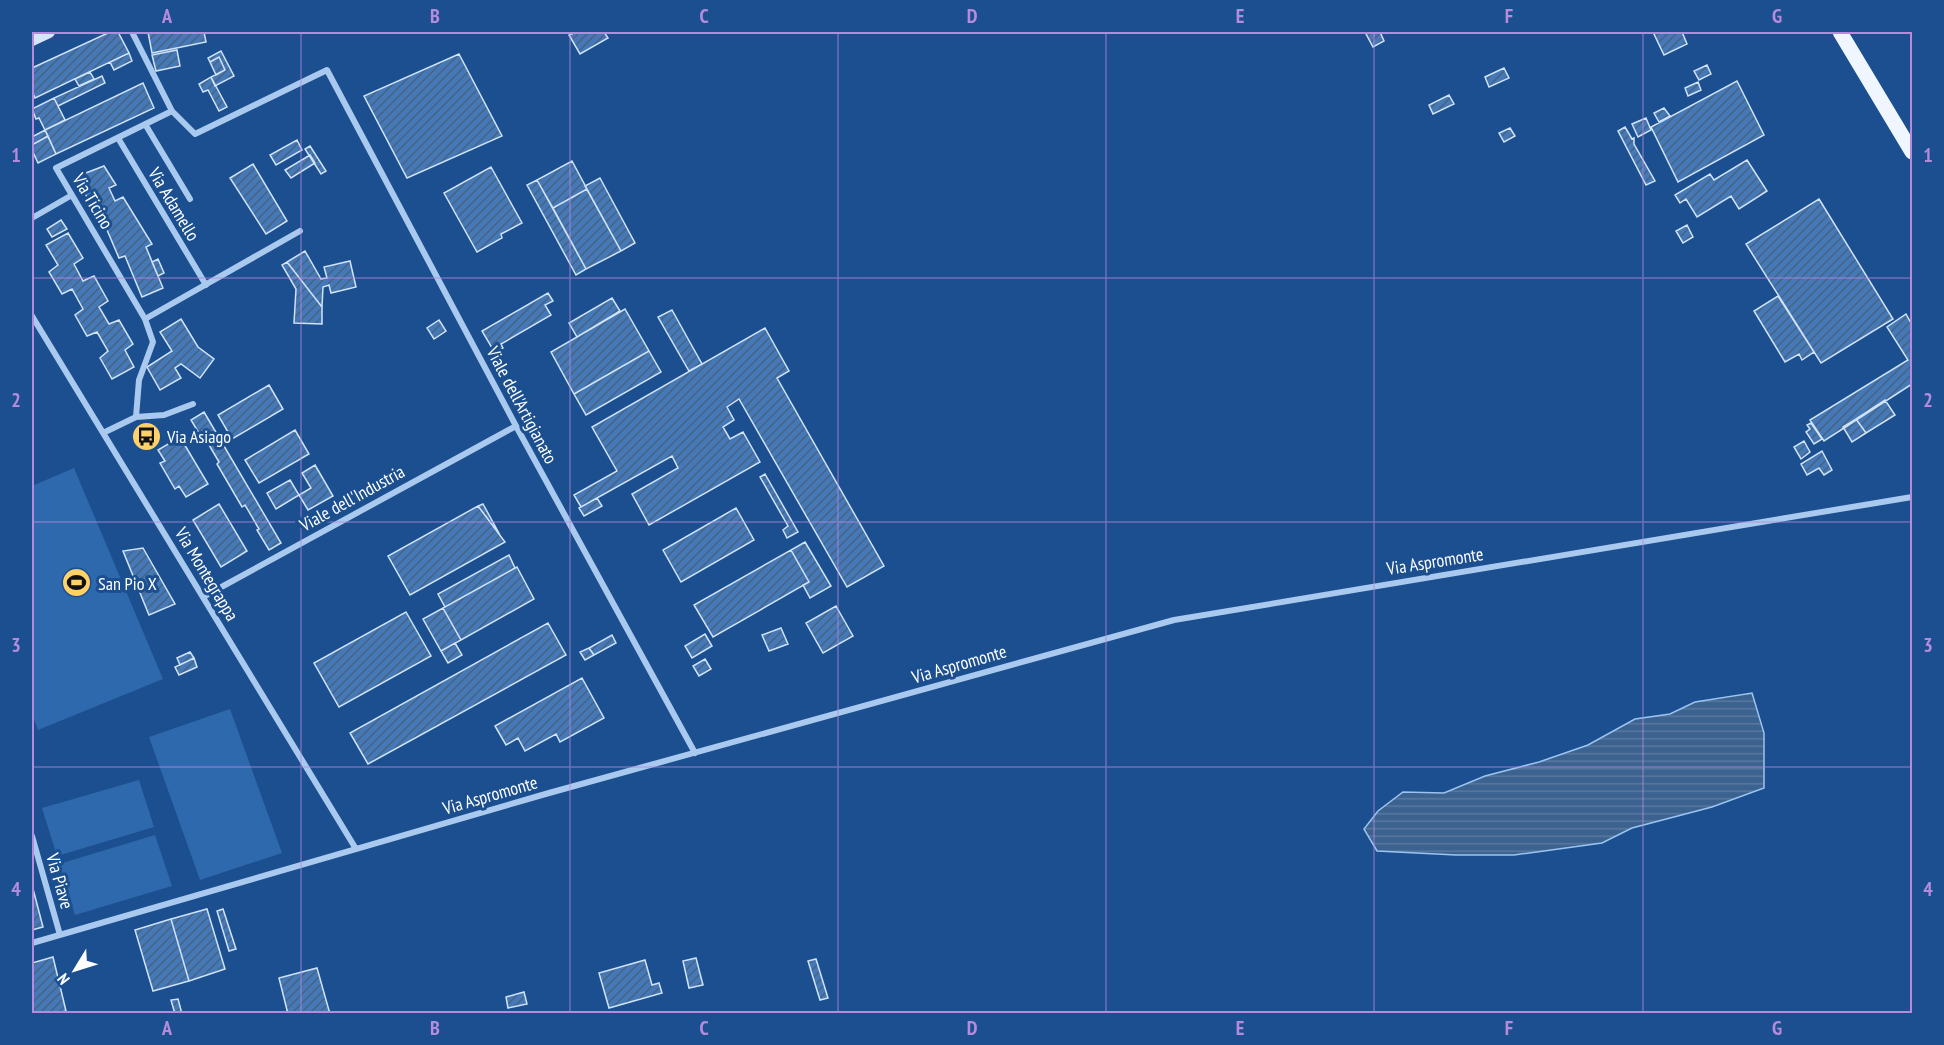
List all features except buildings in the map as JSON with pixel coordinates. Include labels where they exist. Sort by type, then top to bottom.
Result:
[{"type":"main road","points":[[32,40],[49,32]]},
{"type":"main road","points":[[1840,32],[1912,152]]},
{"type":"street","points":[[132,32],[172,111]]},
{"type":"street","name":"Viale dell'Artigianato","points":[[172,111],[195,134],[327,70],[516,426],[695,753]]},
{"type":"street","name":"Via Ticino","points":[[136,417],[139,380],[153,342],[145,319],[56,168],[172,111]]},
{"type":"street","name":"Via Adamello","points":[[145,124],[190,199]]},
{"type":"street","name":"Via Adamello","points":[[118,138],[206,285]]},
{"type":"street","points":[[32,218],[72,195]]},
{"type":"street","points":[[145,319],[300,231]]},
{"type":"street","name":"Via Montegrappa","points":[[32,316],[356,849]]},
{"type":"street","points":[[103,433],[136,417],[164,415],[193,404]]},
{"type":"street","name":"Viale dell'Industria","points":[[203,597],[516,426]]},
{"type":"street","name":"Via Aspromonte","points":[[32,943],[695,753],[1174,620],[1912,497]]},
{"type":"street","name":"Via Piave","points":[[32,836],[60,935]]},
{"type":"shaded area","name":"San Pio X","points":[[74,468],[163,679],[38,730],[32,714],[32,486]]},
{"type":"shaded area","points":[[1752,693],[1764,733],[1764,788],[1712,807],[1632,828],[1602,843],[1514,855],[1377,851],[1364,829],[1378,811],[1403,792],[1444,793],[1485,776],[1539,762],[1588,745],[1635,719],[1670,714],[1695,702]]},
{"type":"shaded area","points":[[230,709],[282,853],[200,880],[149,737]]},
{"type":"shaded area","points":[[139,780],[154,827],[57,856],[42,808]]},
{"type":"shaded area","points":[[155,835],[172,886],[75,915],[59,864]]},
{"type":"place","name":"Via Asiago","points":[[146,436]]},
{"type":"place","name":"San Pio X","points":[[77,583]]}]
